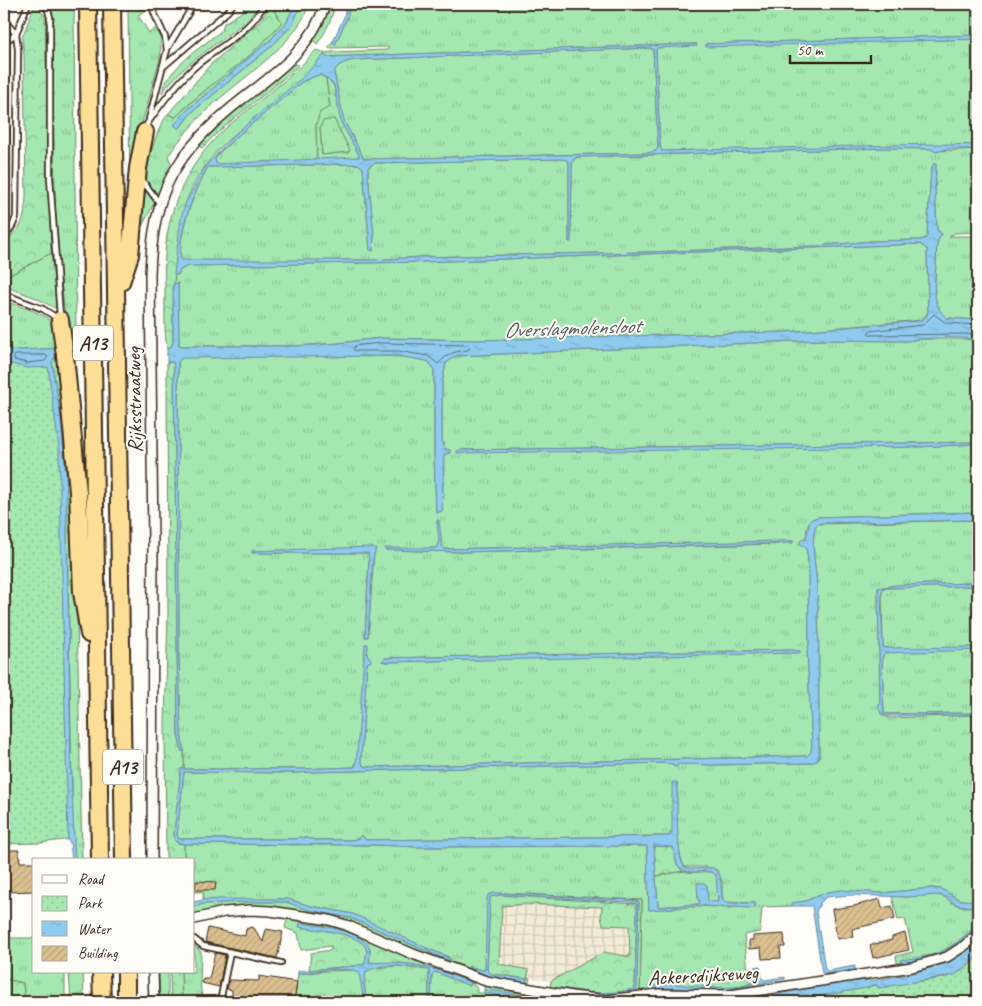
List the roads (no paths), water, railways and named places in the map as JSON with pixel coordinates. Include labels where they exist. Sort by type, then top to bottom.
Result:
[{"type":"highway","name":"A13","points":[[88,4],[100,858]]},
{"type":"highway","name":"A13","points":[[112,4],[124,858]]},
{"type":"highway","name":"A13","points":[[116,296],[130,255],[137,173],[146,128]]},
{"type":"highway","name":"A13","points":[[60,320],[78,492],[82,592],[97,683]]},
{"type":"highway","points":[[101,974],[102,1002]]},
{"type":"highway","points":[[126,974],[126,1002]]},
{"type":"street","name":"Rijksstraatweg","points":[[152,858],[153,543],[150,258],[155,226],[161,205],[177,166],[218,119],[281,69],[293,56],[314,29],[325,4]]},
{"type":"street","name":"Ackersdijkseweg","points":[[195,920],[224,912],[250,910],[270,911],[329,920],[486,981],[599,1000],[618,1000],[659,994],[730,994],[912,967],[947,957],[978,934]]},
{"type":"street","points":[[153,974],[154,1002]]},
{"type":"lane","points":[[4,236],[13,225],[16,216],[18,48],[16,34],[28,4]]},
{"type":"lane","name":"A13","points":[[46,4],[50,17],[50,178],[60,320]]},
{"type":"lane","name":"A13","points":[[146,128],[166,50],[165,37],[154,16],[151,4]]},
{"type":"lane","name":"A13","points":[[166,50],[192,4]]},
{"type":"lane","points":[[163,67],[228,11],[233,4]]},
{"type":"lane","name":"A13","points":[[146,128],[159,107],[185,76],[252,22],[264,4]]},
{"type":"lane","points":[[4,20],[16,34]]},
{"type":"lane","points":[[4,42],[16,34]]},
{"type":"lane","points":[[137,173],[161,205]]},
{"type":"lane","name":"A13","points":[[4,294],[43,308],[60,320]]},
{"type":"lane","points":[[195,940],[203,946],[280,963]]},
{"type":"lane","points":[[220,1002],[230,952]]},
{"type":"water","points":[[294,4],[301,4],[293,24],[273,45],[191,113],[179,129],[174,125],[187,110],[269,41],[287,22]]},
{"type":"water","points":[[346,4],[350,4],[347,18],[335,45],[332,44],[344,17]]},
{"type":"water","points":[[978,35],[978,39],[706,47],[706,44]]},
{"type":"water","points":[[696,44],[697,46],[657,48],[656,50],[660,146],[662,151],[935,144],[978,145],[978,149],[946,149],[936,152],[931,149],[884,148],[577,157],[572,163],[571,242],[569,242],[569,163],[567,160],[374,163],[368,167],[374,236],[373,251],[370,250],[363,168],[358,164],[208,167],[197,188],[184,225],[180,249],[181,260],[372,260],[816,246],[873,241],[918,240],[925,239],[927,236],[931,171],[934,163],[936,164],[937,230],[942,234],[938,240],[937,247],[936,300],[938,307],[947,318],[978,320],[978,341],[954,338],[907,341],[819,340],[456,356],[446,363],[442,383],[442,442],[444,448],[450,450],[450,453],[444,455],[442,511],[436,513],[434,370],[427,361],[397,356],[182,358],[178,362],[179,655],[181,734],[184,750],[182,752],[178,734],[174,367],[173,362],[167,362],[167,349],[171,347],[173,342],[173,284],[178,283],[179,345],[182,346],[296,346],[380,338],[477,340],[786,332],[918,321],[926,317],[928,312],[927,249],[920,244],[421,262],[188,266],[180,270],[178,275],[174,274],[181,218],[186,202],[206,166],[233,136],[302,78],[324,55],[327,57]],"holes":[[[653,49],[658,148],[656,151],[648,153],[364,159],[344,121],[334,72],[340,65],[354,60]],[[322,75],[334,85],[341,122],[359,157],[216,164],[215,159],[219,153],[235,138],[303,81]]]},
{"type":"water","points":[[69,348],[76,350],[76,357],[54,358],[52,363],[61,419],[66,474],[71,768],[75,858],[72,858],[70,842],[67,840],[59,448],[48,367],[27,368],[4,362],[4,349]]},
{"type":"water","points":[[978,442],[978,444],[917,447],[457,453],[457,451],[462,450]]},
{"type":"water","points":[[978,512],[978,520],[821,523],[816,525],[813,547],[817,586],[818,629],[819,756],[817,761],[808,763],[678,764],[677,767],[665,763],[295,773],[184,772],[177,835],[179,839],[296,839],[300,837],[316,840],[351,840],[357,839],[362,835],[366,840],[669,836],[672,832],[672,782],[677,782],[678,828],[682,863],[688,868],[713,868],[720,876],[724,902],[755,903],[755,908],[700,906],[649,910],[647,846],[418,847],[184,844],[175,841],[174,834],[181,769],[301,769],[356,766],[365,644],[368,644],[367,655],[371,661],[367,663],[361,759],[363,766],[807,756],[811,752],[812,746],[807,651],[809,645],[808,560],[806,547],[800,544],[800,541],[806,538],[810,520],[818,517]],"holes":[[[654,846],[673,847],[677,865],[682,869],[716,875],[718,902],[708,901],[707,885],[697,883],[699,904],[658,907]]]},
{"type":"water","points":[[439,520],[442,546],[445,549],[778,541],[793,541],[793,543],[463,552],[385,550],[385,548],[436,548],[439,541],[437,521]]},
{"type":"water","points":[[371,547],[376,549],[373,558],[368,637],[365,637],[368,553],[252,553],[252,551]]},
{"type":"water","points":[[977,579],[978,586],[884,588],[881,594],[883,647],[978,647],[978,650],[885,653],[882,662],[884,714],[978,713],[978,715],[884,716],[878,708],[880,703],[878,588],[897,585],[974,583]]},
{"type":"water","points":[[800,651],[800,653],[382,661],[385,658]]},
{"type":"water","points":[[932,888],[941,889],[960,900],[978,901],[978,906],[960,905],[940,895],[907,897],[852,895],[826,897],[820,903],[816,912],[825,969],[827,971],[855,966],[855,970],[825,974],[822,973],[812,906],[792,906],[791,903],[806,901],[827,892],[841,890],[882,893]]},
{"type":"water","points":[[494,893],[632,900],[639,902],[637,991],[606,996],[560,989],[606,993],[635,989],[637,904],[631,902],[500,895],[490,897],[487,971],[492,974],[527,979],[526,983],[491,977],[469,968],[469,966],[485,970],[487,898],[488,895]]},
{"type":"water","points":[[287,899],[311,906],[353,914],[451,960],[447,960],[351,918],[309,910],[286,902],[240,902],[203,904],[195,907],[195,902],[203,900]]},
{"type":"water","points":[[300,923],[338,929],[357,936],[369,947],[369,963],[383,962],[422,966],[471,983],[470,986],[435,972],[432,975],[431,1002],[429,1002],[429,970],[413,967],[380,967],[366,972],[364,982],[366,1002],[364,1002],[359,972],[338,969],[298,974],[298,971],[365,964],[367,950],[362,943],[346,935],[299,927]]},
{"type":"water","points":[[978,924],[978,928],[969,936],[943,953],[913,962],[901,963],[900,960],[943,951],[959,941]]},
{"type":"water","points":[[978,941],[978,956],[955,975],[879,988],[877,985],[871,985],[870,987],[860,989],[785,1002],[720,1002],[778,994],[839,982],[871,981],[908,974],[944,964],[966,952]]},
{"type":"water","points":[[760,966],[764,980],[785,977],[785,979],[724,990],[707,991],[670,988],[649,990],[648,986],[671,984],[715,987],[739,986],[756,980],[755,967]]},
{"type":"water","points":[[484,990],[574,1002],[553,1002],[484,993]]},
{"type":"water label","name":"Overslagmolensloot","points":[[572,328]]}]
